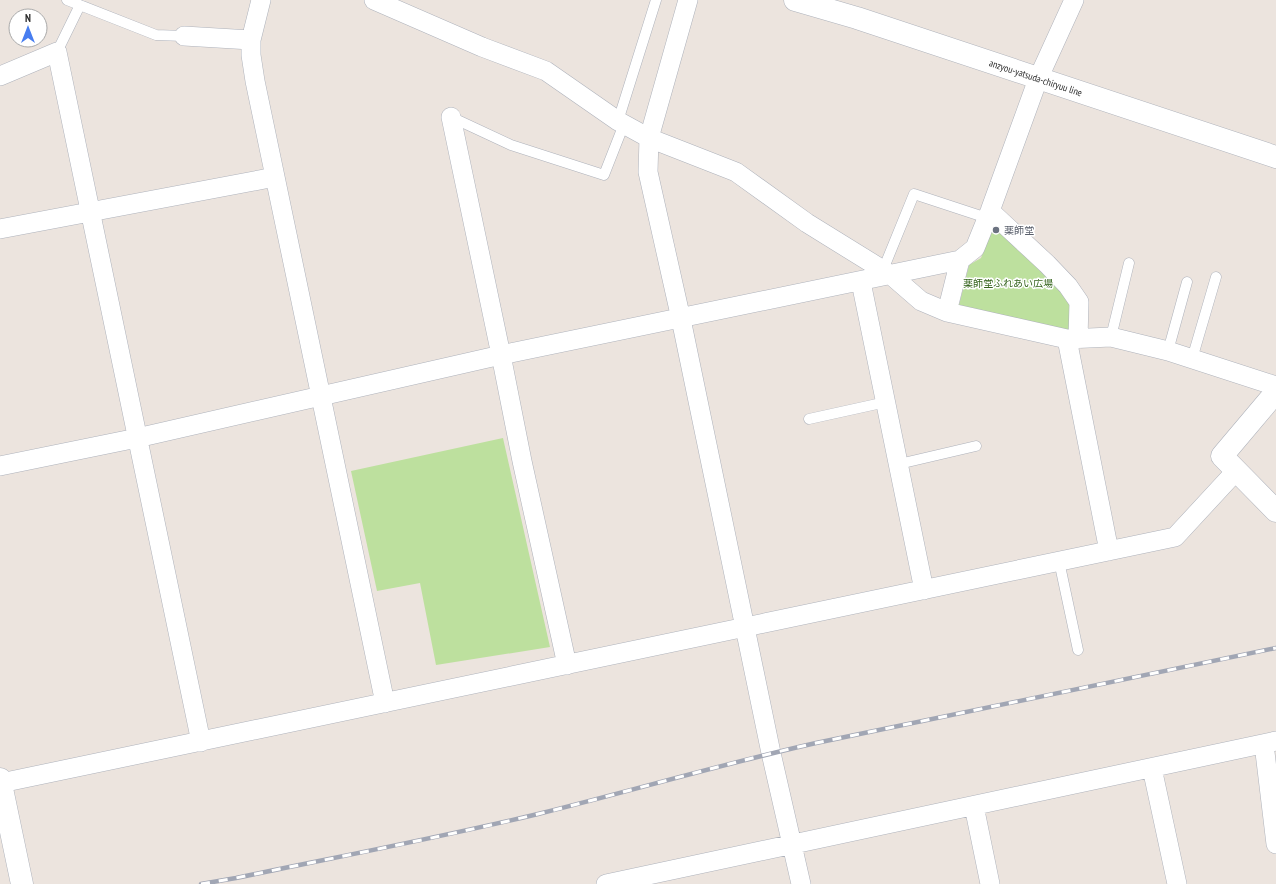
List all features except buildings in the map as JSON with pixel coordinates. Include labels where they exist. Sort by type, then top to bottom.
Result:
[{"type":"main road","name":"anzyou-yatsuda-chiryuu line","points":[[795,0],[857,18],[1276,157]]},
{"type":"main road","points":[[1276,392],[1222,456],[1276,512]]},
{"type":"main road","points":[[0,781],[22,884]]},
{"type":"street","points":[[261,0],[251,40],[251,55],[255,82],[385,703]]},
{"type":"street","points":[[374,0],[482,47],[546,71],[621,123],[649,138],[736,172],[807,223],[887,273],[921,301],[947,312],[1072,339],[1111,337],[1168,351],[1276,386]]},
{"type":"street","points":[[688,0],[649,138],[648,172],[681,319],[771,753],[801,884]]},
{"type":"street","points":[[0,466],[137,438],[501,355],[861,282],[887,273],[960,260],[975,248],[989,215],[1038,79],[1074,0]]},
{"type":"street","points":[[184,36],[251,40]]},
{"type":"street","points":[[0,76],[57,52],[201,742]]},
{"type":"street","points":[[451,117],[501,355],[523,469],[567,665]]},
{"type":"street","points":[[0,229],[275,177]]},
{"type":"street","points":[[989,215],[1048,264],[1068,286],[1079,302],[1072,339],[1109,551]]},
{"type":"street","points":[[947,312],[960,260]]},
{"type":"street","points":[[861,282],[924,590]]},
{"type":"street","points":[[0,781],[201,742],[1176,537],[1236,471]]},
{"type":"street","points":[[610,884],[1270,742],[1276,844]]},
{"type":"street","points":[[1152,768],[1177,884]]},
{"type":"street","points":[[974,806],[990,884]]},
{"type":"lane","points":[[68,0],[156,35],[184,36]]},
{"type":"lane","points":[[451,117],[511,145],[604,175],[621,123],[656,0]]},
{"type":"lane","points":[[57,52],[80,5]]},
{"type":"lane","points":[[887,273],[914,194],[989,215]]},
{"type":"lane","points":[[1111,337],[1129,263]]},
{"type":"lane","points":[[1192,359],[1216,277]]},
{"type":"lane","points":[[1168,351],[1187,282]]},
{"type":"lane","points":[[809,419],[886,402]]},
{"type":"lane","points":[[899,464],[976,446]]},
{"type":"lane","points":[[1059,561],[1078,650]]},
{"type":"green space","name":"薬師堂ふれあい広場","points":[[994,223],[1075,305],[1073,333],[958,309],[969,265],[981,258]]},
{"type":"green space","points":[[503,438],[550,647],[436,665],[420,583],[377,591],[351,471]]},
{"type":"railway","points":[[201,884],[500,823],[816,743],[1276,648]]},
{"type":"place","name":"薬師堂","points":[[996,230]]}]
